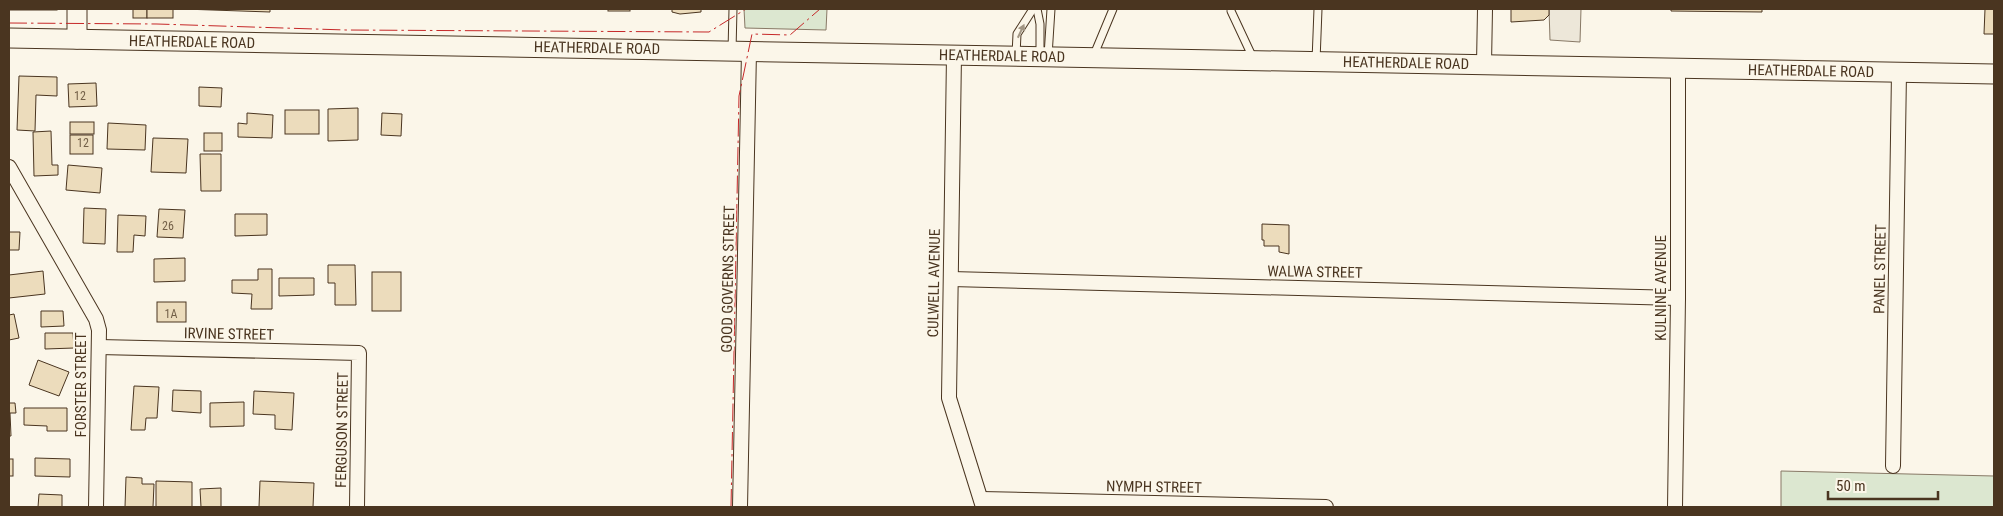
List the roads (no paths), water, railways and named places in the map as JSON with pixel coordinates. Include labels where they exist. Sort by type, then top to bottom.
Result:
[{"type":"main road","points":[[77,9],[77,39]]},
{"type":"main road","name":"HEATHERDALE ROAD","points":[[9,38],[1994,74]]},
{"type":"street","points":[[1484,64],[1486,9]]},
{"type":"street","name":"GOOD GOVERNS STREET","points":[[740,51],[740,507]]},
{"type":"street","name":"CULWELL AVENUE","points":[[954,55],[949,398],[982,503]]},
{"type":"street","name":"KULNINE AVENUE","points":[[1675,507],[1678,298],[1678,68]]},
{"type":"street","name":"PANEL STREET","points":[[1893,466],[1899,72]]},
{"type":"street","name":"FORSTER STREET","points":[[9,168],[96,319],[99,330],[96,507]]},
{"type":"street","name":"WALWA STREET","points":[[951,279],[1678,298]]},
{"type":"street","name":"IRVINE STREET","points":[[99,347],[359,353]]},
{"type":"street","name":"FERGUSON STREET","points":[[357,507],[359,353]]},
{"type":"street","name":"NYMPH STREET","points":[[982,503],[1326,507]]},
{"type":"lane","points":[[732,9],[740,51]]},
{"type":"lane","points":[[1016,55],[1017,34],[1033,9]]},
{"type":"lane","points":[[1037,9],[1044,56]]},
{"type":"lane","points":[[1044,56],[1051,9]]},
{"type":"lane","points":[[1093,57],[1113,9]]},
{"type":"lane","points":[[1316,61],[1318,9]]},
{"type":"lane","points":[[1231,11],[1254,60]]}]
